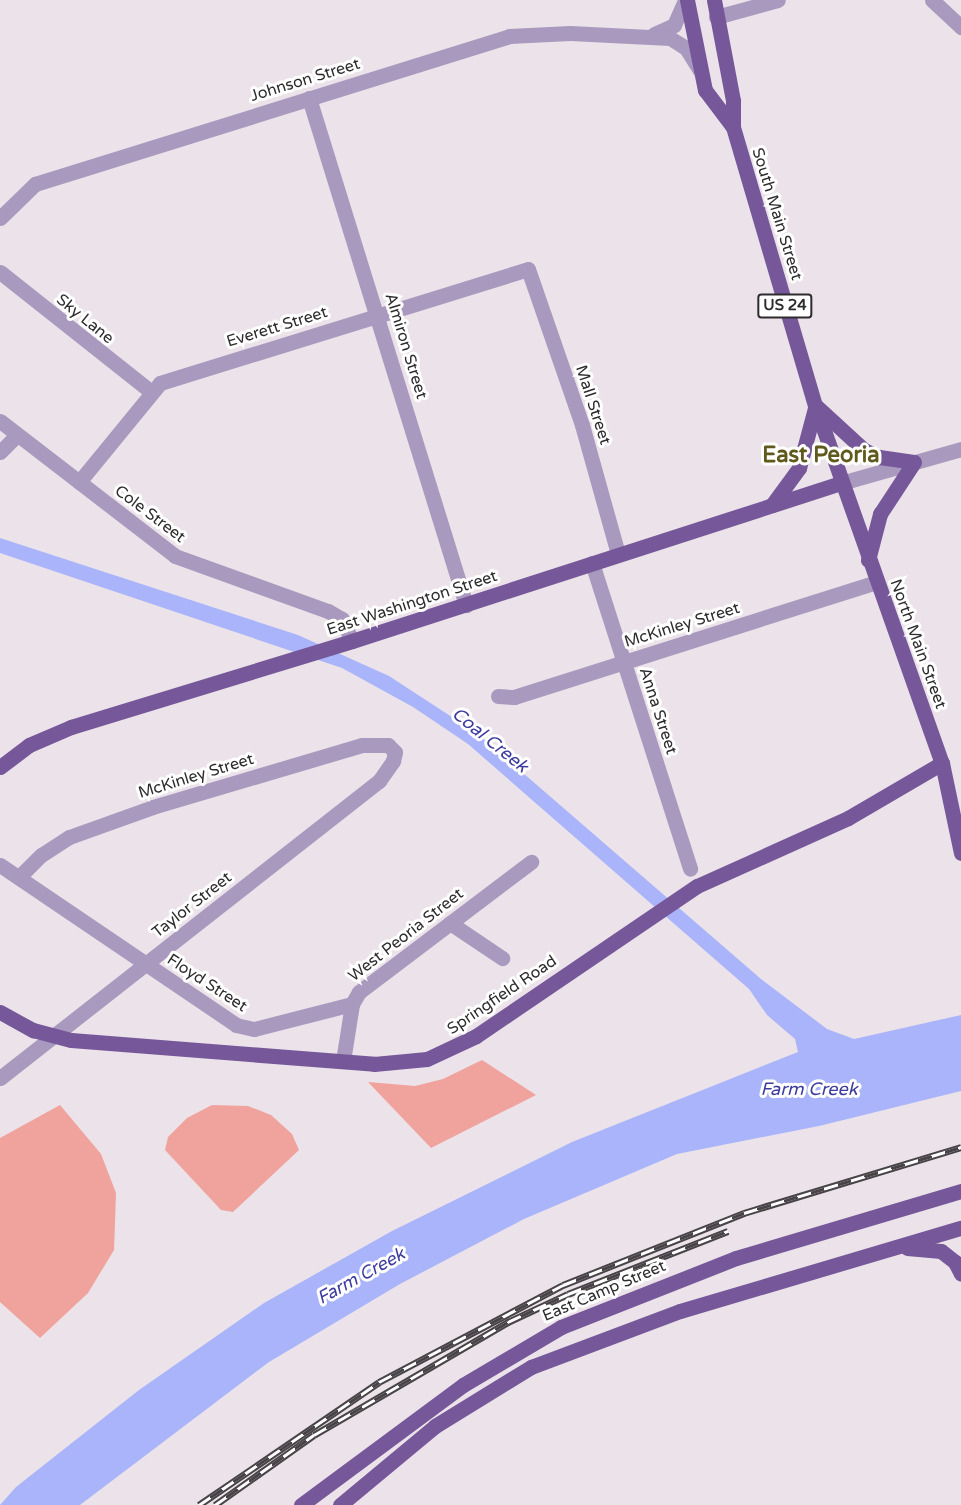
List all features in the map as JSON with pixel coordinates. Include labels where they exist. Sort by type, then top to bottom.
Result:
[{"type":"main road","name":"South Main Street","points":[[686,0],[705,90],[733,127]]},
{"type":"main road","name":"South Main Street","points":[[714,0],[733,101],[733,127],[815,405],[841,483]]},
{"type":"main road","points":[[815,405],[864,450],[879,457],[914,462],[880,514],[868,560]]},
{"type":"main road","points":[[771,506],[799,468],[811,433],[815,405]]},
{"type":"main road","name":"East Washington Street","points":[[0,767],[29,745],[71,727],[306,656],[841,483]]},
{"type":"main road","name":"North Main Street","points":[[841,483],[942,762],[961,853]]},
{"type":"main road","name":"Springfield Road","points":[[0,1012],[54,1036],[104,1044],[343,1061],[408,1063],[451,1051],[674,900],[733,868],[848,818],[942,762]]},
{"type":"main road","name":"East Camp Street","points":[[301,1505],[464,1385],[561,1327],[736,1258],[961,1191]]},
{"type":"main road","points":[[340,1505],[435,1426],[531,1366],[641,1324],[889,1247],[961,1228]]},
{"type":"main road","points":[[889,1247],[941,1251],[955,1262],[961,1274]]},
{"type":"street","name":"Johnson Street","points":[[639,36],[670,29],[681,15],[686,0]]},
{"type":"street","points":[[716,16],[778,0]]},
{"type":"street","points":[[932,0],[961,27]]},
{"type":"street","name":"Johnson Street","points":[[0,218],[21,193],[35,184],[509,36],[534,32],[639,36],[675,40],[689,51],[700,70]]},
{"type":"street","name":"Almiron Street","points":[[309,98],[466,605]]},
{"type":"street","name":"Everett Street","points":[[79,482],[150,391],[173,378],[528,268]]},
{"type":"street","name":"Mall Street","points":[[528,268],[582,424],[618,554]]},
{"type":"street","name":"Sky Lane","points":[[0,272],[150,391]]},
{"type":"street","name":"Cole Street","points":[[0,421],[175,556],[328,610],[342,619],[352,641]]},
{"type":"street","points":[[0,452],[17,435]]},
{"type":"street","points":[[841,483],[961,448]]},
{"type":"street","name":"Anna Street","points":[[592,563],[690,869]]},
{"type":"street","name":"McKinley Street","points":[[498,696],[514,697],[876,582]]},
{"type":"street","name":"McKinley Street","points":[[19,877],[41,855],[69,837],[153,807],[362,745],[388,745],[395,752]]},
{"type":"street","name":"Taylor Street","points":[[0,1078],[379,781],[393,762],[395,752]]},
{"type":"street","name":"West Peoria Street","points":[[343,1061],[352,1004],[359,992],[531,862]]},
{"type":"street","name":"Floyd Street","points":[[0,865],[224,1019],[244,1027],[290,1022],[352,1004]]},
{"type":"street","points":[[450,923],[502,958]]},
{"type":"shaded area","points":[[482,1060],[536,1095],[431,1148],[368,1082],[415,1086],[443,1079]]},
{"type":"shaded area","points":[[60,1105],[101,1154],[116,1193],[114,1250],[88,1293],[40,1338],[0,1302],[0,1138]]},
{"type":"shaded area","points":[[212,1105],[248,1106],[271,1115],[292,1134],[299,1150],[233,1212],[221,1210],[165,1150],[168,1137],[187,1118]]},
{"type":"water","name":"Farm Creek","points":[[0,538],[298,635],[389,676],[478,734],[761,979],[827,1029],[854,1039],[961,1015],[961,1091],[819,1126],[677,1154],[524,1219],[400,1284],[269,1362],[80,1505],[0,1505],[16,1487],[139,1390],[264,1303],[392,1231],[572,1142],[798,1052],[795,1039],[767,1015],[749,989],[468,744],[413,707],[342,668],[0,553]]},
{"type":"railway","points":[[199,1505],[379,1382],[563,1285],[744,1213],[961,1147]]},
{"type":"railway","points":[[215,1505],[314,1435],[508,1322],[568,1294],[728,1231]]},
{"type":"district","name":"East Peoria","points":[[821,456]]},
{"type":"water label","name":"Coal Creek","points":[[490,740]]}]
